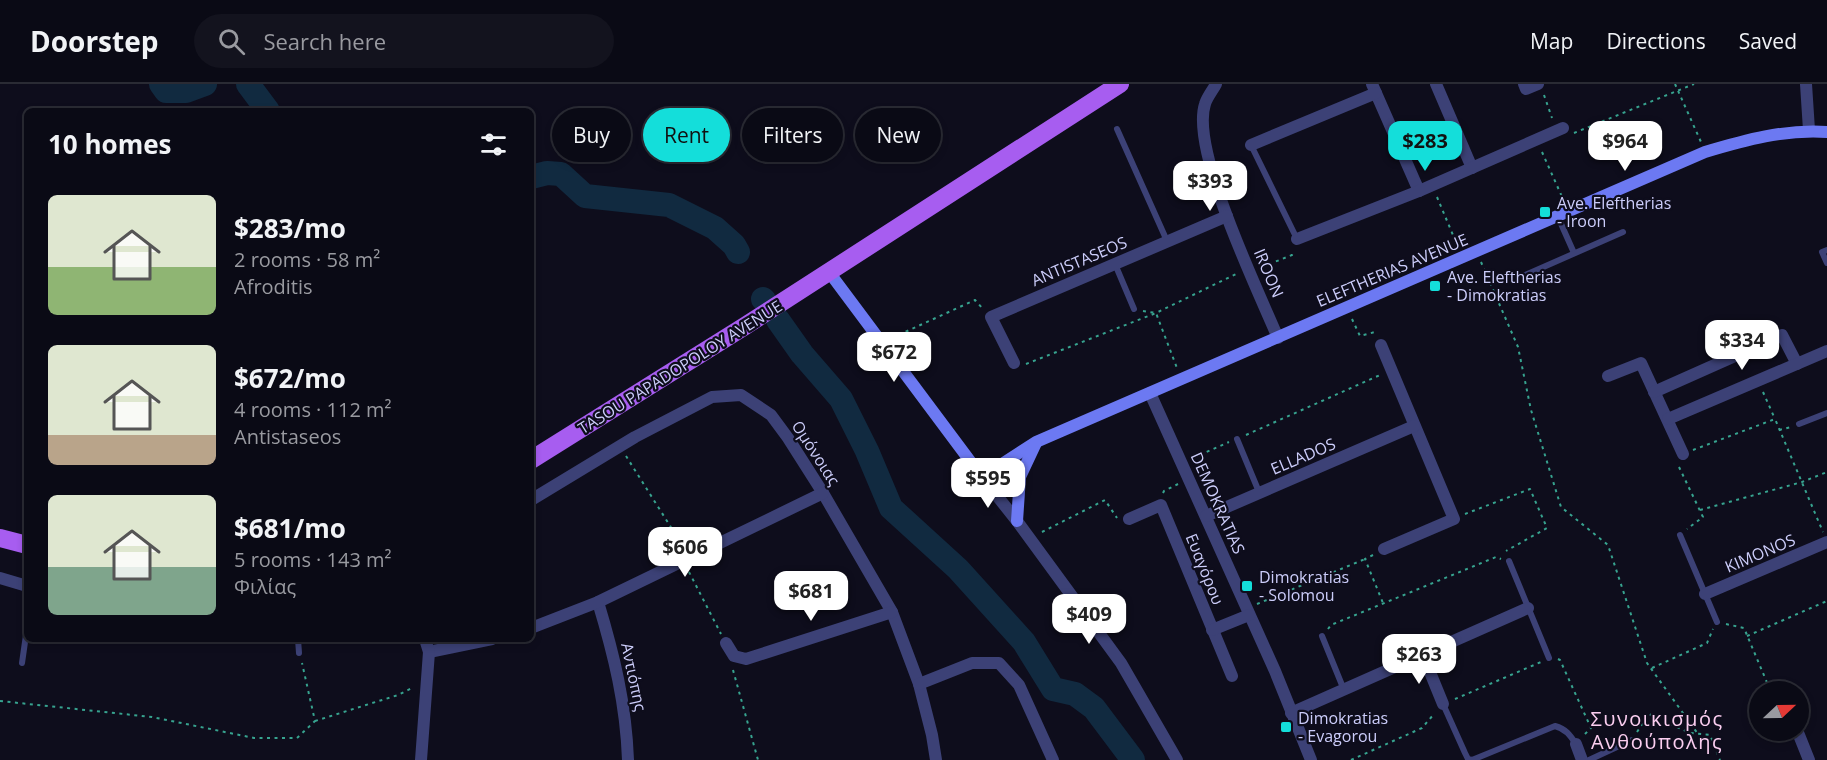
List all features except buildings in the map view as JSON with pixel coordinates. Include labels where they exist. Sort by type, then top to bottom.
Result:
[{"type":"main road","name":"TASOU PAPADOPOLOY AVENUE","points":[[534,458],[830,272],[1120,84]]},
{"type":"main road","name":"ELEFTHERIAS AVENUE","points":[[982,477],[1036,442],[1706,152],[1753,138],[1809,130],[1827,132]]},
{"type":"main road","points":[[830,272],[982,477]]},
{"type":"main road","points":[[1017,521],[1020,477],[1036,442]]},
{"type":"main road","points":[[0,538],[24,544]]},
{"type":"street","name":"IROON","points":[[1216,84],[1205,104],[1203,137],[1227,216],[1278,338]]},
{"type":"street","points":[[1436,84],[1472,168]]},
{"type":"street","points":[[1524,84],[1526,89],[1541,89]]},
{"type":"street","points":[[1806,84],[1809,130]]},
{"type":"street","points":[[1251,145],[1374,88],[1419,191]]},
{"type":"street","points":[[1296,239],[1419,191],[1559,129]]},
{"type":"street","name":"ANTISTASEOS","points":[[992,317],[1227,216]]},
{"type":"street","points":[[992,317],[1014,363]]},
{"type":"street","points":[[1654,392],[1782,335],[1797,364]]},
{"type":"street","points":[[1380,345],[1454,519],[1384,549]]},
{"type":"street","points":[[1668,419],[1827,351]]},
{"type":"street","points":[[1608,376],[1641,363],[1683,454]]},
{"type":"street","name":"DEMOKRATIAS","points":[[1150,393],[1275,671],[1311,760]]},
{"type":"street","name":"Ομόνοιας","points":[[534,498],[620,446],[712,396],[741,394],[771,415],[823,493],[892,612],[920,684],[936,760]]},
{"type":"street","name":"ELLADOS","points":[[1206,516],[1414,426]]},
{"type":"street","points":[[982,477],[1030,538],[1121,663],[1178,760]]},
{"type":"street","points":[[534,627],[598,602],[823,493]]},
{"type":"street","points":[[1129,519],[1161,505]]},
{"type":"street","name":"Ευαγόρου","points":[[1161,505],[1232,676]]},
{"type":"street","name":"KIMONOS","points":[[1706,594],[1827,541]]},
{"type":"street","points":[[0,578],[24,585]]},
{"type":"street","name":"Αντιόπης","points":[[598,602],[615,658],[627,725],[628,760]]},
{"type":"street","points":[[1291,713],[1528,608]]},
{"type":"street","points":[[726,643],[734,656],[746,659],[892,612]]},
{"type":"street","points":[[1212,630],[1247,612]]},
{"type":"street","points":[[421,760],[429,652],[425,642]]},
{"type":"street","points":[[429,652],[477,642]]},
{"type":"street","points":[[1423,655],[1443,704]]},
{"type":"street","points":[[920,684],[972,663],[999,663],[1019,685],[1053,760]]},
{"type":"street","points":[[1801,741],[1809,760]]},
{"type":"street","points":[[1576,744],[1582,760]]},
{"type":"lane","points":[[1118,129],[1167,242]]},
{"type":"lane","points":[[1251,145],[1296,239]]},
{"type":"lane","points":[[1563,215],[1574,253]]},
{"type":"lane","points":[[1523,276],[1623,232]]},
{"type":"lane","points":[[1827,250],[1822,252],[1827,263]]},
{"type":"lane","points":[[1115,264],[1134,309]]},
{"type":"lane","points":[[1799,424],[1827,413]]},
{"type":"lane","points":[[1237,438],[1259,492]]},
{"type":"lane","points":[[1680,535],[1717,622]]},
{"type":"lane","points":[[1509,561],[1549,658]]},
{"type":"lane","points":[[1322,636],[1344,690]]},
{"type":"lane","points":[[22,663],[25,642]]},
{"type":"lane","points":[[298,642],[299,653]]},
{"type":"lane","points":[[1443,704],[1468,759],[1472,760],[1555,726],[1563,728],[1570,734],[1576,744]]},
{"type":"lane","points":[[1589,760],[1632,740]]},
{"type":"path","points":[[1675,84],[1706,152]]},
{"type":"path","points":[[1541,89],[1559,129],[1568,136],[1694,84]]},
{"type":"path","points":[[1536,139],[1563,215]]},
{"type":"path","points":[[1432,185],[1463,258]]},
{"type":"path","points":[[1014,363],[1027,364],[1156,313],[1250,270],[1292,255],[1296,239]]},
{"type":"path","points":[[1476,252],[1518,347],[1531,410],[1561,507],[1608,545],[1647,663],[1698,734]]},
{"type":"path","points":[[883,342],[975,300],[992,317]]},
{"type":"path","points":[[1347,308],[1360,336],[1375,332],[1380,345]]},
{"type":"path","points":[[1134,309],[1156,313]]},
{"type":"path","points":[[1156,313],[1182,379]]},
{"type":"path","points":[[1182,463],[1391,370]]},
{"type":"path","points":[[1758,381],[1827,541]]},
{"type":"path","points":[[1680,535],[1703,517],[1677,462],[1683,454],[1775,419]]},
{"type":"path","points":[[620,446],[690,558]]},
{"type":"path","points":[[1700,510],[1802,482],[1827,472]]},
{"type":"path","points":[[1161,505],[1164,491],[1189,478]]},
{"type":"path","points":[[1454,519],[1530,489],[1547,528],[1506,551]]},
{"type":"path","points":[[1030,538],[1105,500],[1116,518],[1129,519]]},
{"type":"path","points":[[1247,612],[1384,549]]},
{"type":"path","points":[[1322,636],[1331,625],[1496,557],[1509,561]]},
{"type":"path","points":[[1365,559],[1383,603]]},
{"type":"path","points":[[1747,636],[1827,602]]},
{"type":"path","points":[[1652,669],[1707,643],[1717,622],[1744,628],[1766,681]]},
{"type":"path","points":[[299,653],[315,721]]},
{"type":"path","points":[[1549,658],[1560,660],[1591,728],[1576,744]]},
{"type":"path","points":[[0,701],[152,717],[254,738],[297,738],[315,721],[398,695],[427,681]]},
{"type":"path","points":[[1632,740],[1649,714],[1690,733],[1710,735],[1720,760]]},
{"type":"waterway","points":[[161,84],[166,91],[186,91],[205,84]]},
{"type":"waterway","points":[[248,84],[266,108]]},
{"type":"waterway","points":[[534,176],[547,173],[561,174],[585,196],[669,205],[715,228],[734,245],[738,252]]},
{"type":"waterway","points":[[778,320],[802,354],[841,399],[867,451],[891,508],[958,569],[1024,642],[1053,689],[1075,694],[1094,708],[1133,760]]},
{"type":"place","name":"Ave. Eleftherias - Iroon","points":[[1545,212]]},
{"type":"place","name":"Ave. Eleftherias - Dimokratias","points":[[1435,286]]},
{"type":"place","name":"Dimokratias - Solomou","points":[[1247,586]]},
{"type":"place","name":"Dimokratias - Evagorou","points":[[1286,727]]},
{"type":"district","name":"Συνοικισμός Ανθούπολης","points":[[1657,730]]}]
